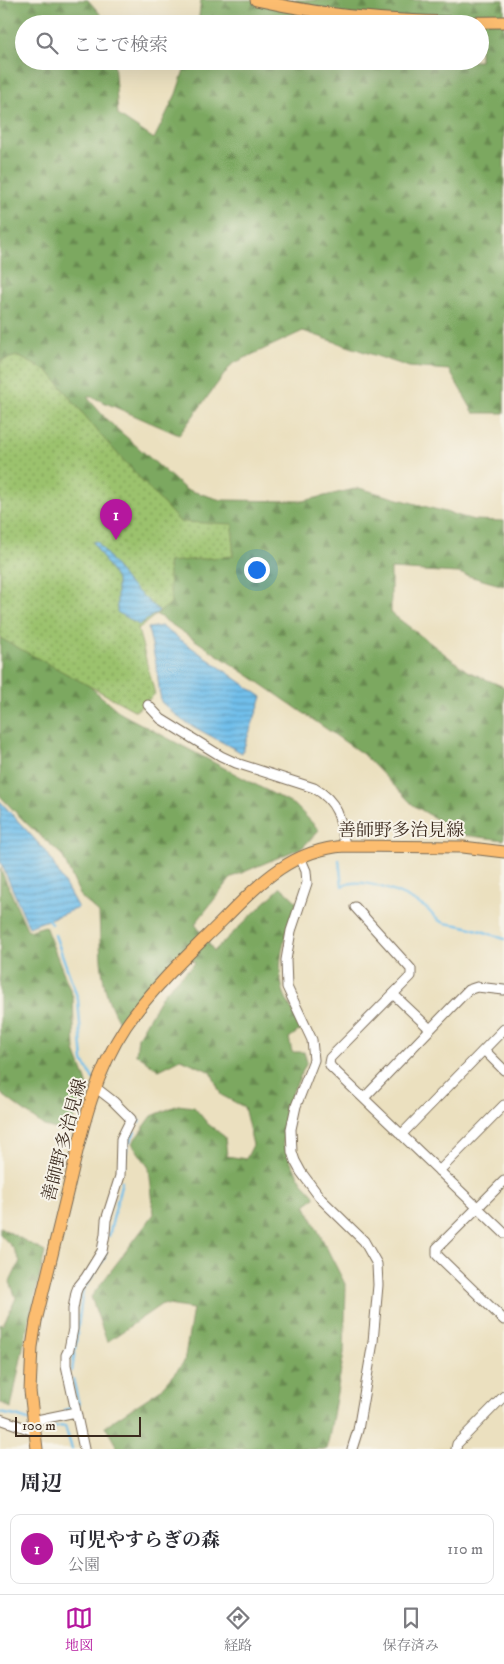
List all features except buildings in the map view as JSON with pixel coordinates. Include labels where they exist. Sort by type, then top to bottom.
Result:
[{"type":"main road","points":[[256,0],[297,10],[335,15]]},
{"type":"main road","points":[[489,22],[504,22]]},
{"type":"main road","name":"善師野多治見線","points":[[37,1449],[30,1391],[30,1370],[36,1321],[95,1087],[108,1059],[126,1028],[148,997],[253,890],[282,866],[300,857],[321,849],[345,846],[463,847],[504,852]]},
{"type":"street","points":[[148,705],[161,719],[221,756],[236,763],[314,788],[324,794],[338,811],[345,846]]},
{"type":"street","points":[[300,857],[306,871],[307,883],[290,931],[286,960],[287,987],[312,1040],[314,1060],[296,1106],[291,1129],[292,1152],[295,1161],[321,1199],[364,1241],[377,1264],[378,1285],[373,1342],[358,1430],[352,1449]]},
{"type":"street","points":[[329,1063],[330,1058],[411,976],[411,969],[355,907]]},
{"type":"street","points":[[364,1098],[468,990],[477,987],[504,990]]},
{"type":"street","points":[[392,994],[430,1029]]},
{"type":"street","points":[[401,1135],[504,1029]]},
{"type":"street","points":[[484,1050],[504,1070]]},
{"type":"street","points":[[314,1060],[329,1063],[504,1233]]},
{"type":"street","points":[[84,1449],[66,1365],[66,1355],[73,1329],[73,1309],[76,1292],[102,1251],[106,1220],[120,1176],[121,1139],[131,1119],[95,1087]]},
{"type":"street","points":[[439,1171],[504,1105]]},
{"type":"street","points":[[504,1181],[437,1248],[437,1255],[504,1320]]},
{"type":"street","points":[[456,1449],[457,1444],[504,1396]]},
{"type":"street","points":[[0,1419],[35,1423],[59,1415],[76,1412]]},
{"type":"green space","points":[[0,0],[88,0],[101,15],[15,15],[15,70],[115,70],[118,115],[154,139],[176,94],[184,70],[489,70],[489,15],[199,15],[201,0],[504,0],[504,413],[474,413],[449,370],[409,367],[303,331],[232,364],[179,435],[92,397],[87,397],[106,419],[185,489],[221,500],[303,501],[359,488],[474,520],[504,521],[504,586],[458,573],[391,569],[391,613],[467,671],[504,687],[504,840],[463,835],[413,805],[364,755],[148,609],[69,669],[122,714],[296,806],[319,830],[303,847],[232,877],[195,924],[214,951],[281,887],[297,902],[281,954],[280,965],[285,996],[303,1028],[289,1038],[292,1052],[304,1052],[307,1062],[287,1104],[283,1143],[302,1182],[316,1197],[305,1205],[346,1286],[344,1353],[327,1449],[118,1449],[105,1426],[160,1390],[184,1362],[193,1309],[162,1304],[107,1342],[91,1297],[154,1214],[149,1168],[132,1143],[152,1116],[178,1105],[194,1107],[208,1124],[225,1137],[227,1156],[246,1159],[253,1145],[244,1107],[221,1095],[211,1072],[181,1059],[159,1070],[136,1054],[138,1037],[163,994],[195,963],[183,951],[120,1023],[113,1010],[104,984],[99,913],[81,897],[62,855],[25,822],[0,796]]},
{"type":"green space","points":[[17,356],[49,372],[104,439],[180,522],[233,524],[233,556],[168,562],[171,603],[138,629],[155,694],[136,711],[0,638],[0,361]]},
{"type":"green space","points":[[0,868],[28,931],[45,926],[73,997],[75,1051],[88,1086],[68,1132],[44,1126],[0,1093]]},
{"type":"green space","points":[[0,1227],[45,1252],[11,1408],[0,1402],[0,1324],[3,1325],[16,1298],[10,1282],[20,1261],[13,1248],[0,1234]]},
{"type":"water","points":[[97,541],[127,582],[159,611],[139,625],[117,612],[117,581],[93,542]]},
{"type":"water","points":[[161,626],[262,697],[242,753],[183,721],[161,702],[156,664],[148,628]]},
{"type":"water","points":[[0,801],[48,854],[78,908],[29,927],[0,861]]},
{"type":"waterway","points":[[339,860],[342,886],[351,883],[361,883],[385,888],[418,903],[442,922],[460,925],[504,939]]},
{"type":"waterway","points":[[47,917],[51,924]]},
{"type":"waterway","points":[[55,935],[78,999],[83,1061],[93,1079]]},
{"type":"waterway","points":[[134,1116],[140,1122]]},
{"type":"waterway","points":[[124,1166],[127,1145],[135,1132]]},
{"type":"waterway","points":[[109,1236],[122,1181]]},
{"type":"waterway","points":[[72,1371],[83,1290],[104,1259],[106,1251]]},
{"type":"waterway","points":[[65,1410],[79,1405],[73,1379]]},
{"type":"waterway","points":[[0,1413],[31,1421]]},
{"type":"waterway","points":[[38,1424],[49,1428],[65,1426],[72,1449]]},
{"type":"place","name":"可児やすらぎの森","points":[[116,540]]}]
